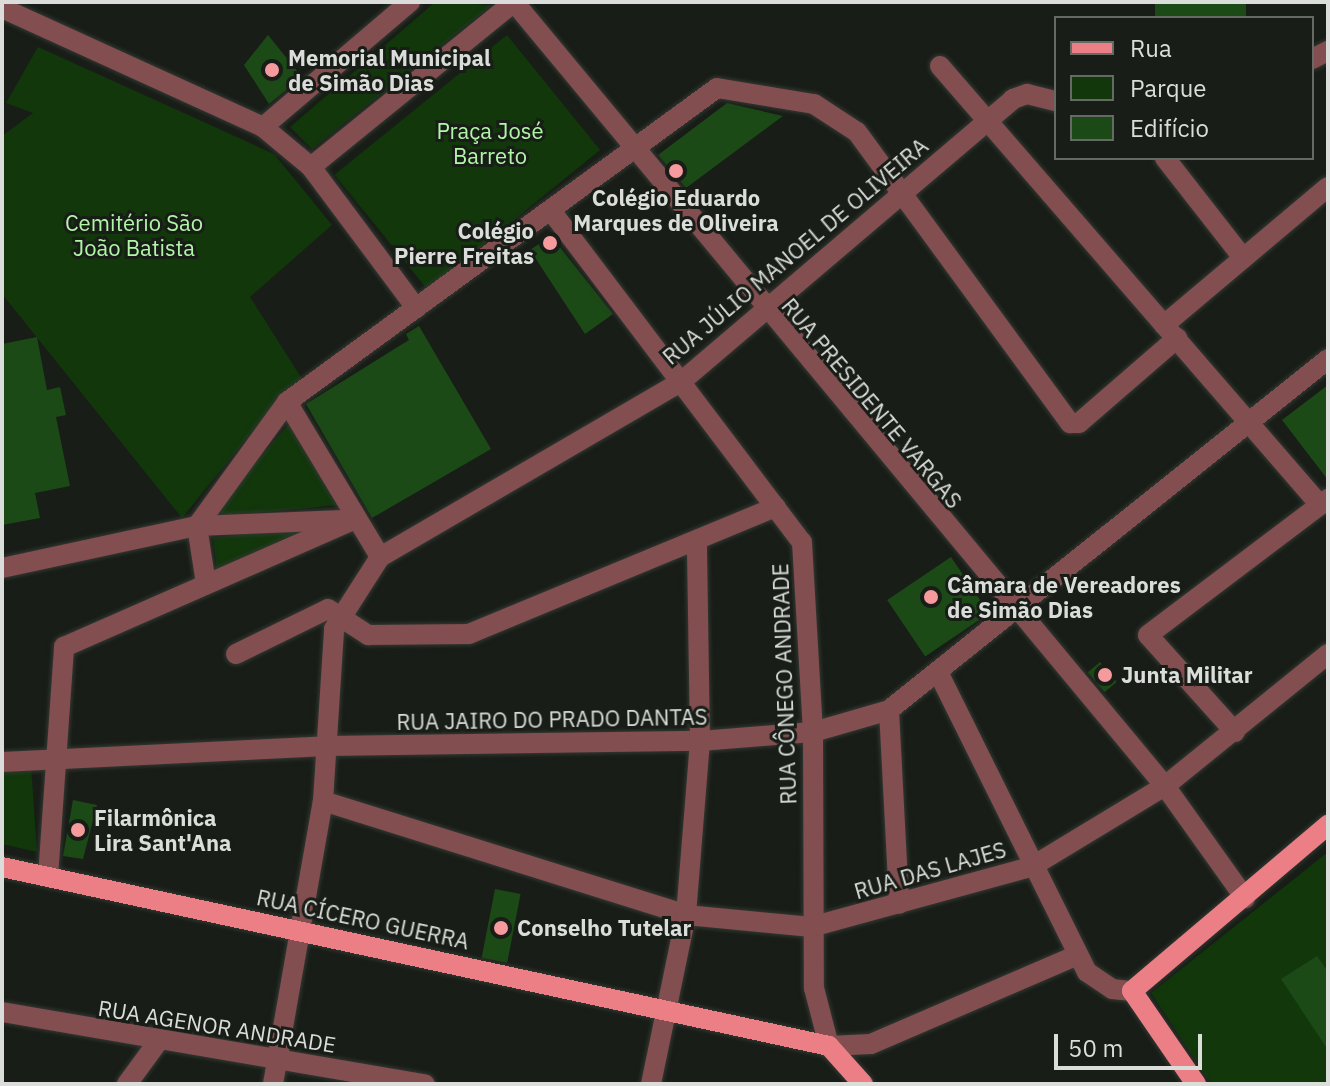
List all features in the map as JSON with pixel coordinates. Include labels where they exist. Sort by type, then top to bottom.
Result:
[{"type":"main road","points":[[1196,1084],[1132,991],[1328,825]]},
{"type":"main road","name":"RUA CÍCERO GUERRA","points":[[2,867],[667,1008],[829,1046]]},
{"type":"main road","points":[[829,1046],[863,1084]]},
{"type":"street","points":[[263,127],[410,2]]},
{"type":"street","points":[[311,167],[514,2],[635,151]]},
{"type":"street","points":[[2,9],[263,127],[311,167],[416,308]]},
{"type":"street","points":[[940,66],[1248,422],[1324,502],[1148,635],[1235,732]]},
{"type":"street","points":[[206,584],[197,526],[287,402],[635,151],[704,94],[732,88],[814,104],[835,114],[875,151],[1074,424],[1243,258],[1328,187]]},
{"type":"street","name":"RUA JÚLIO MANOEL DE OLIVEIRA","points":[[380,557],[682,381],[987,118],[1019,96],[1054,101]]},
{"type":"street","name":"RUA PRESIDENTE VARGAS","points":[[635,151],[1013,610],[1165,786],[1245,898]]},
{"type":"street","points":[[1167,160],[1243,258]]},
{"type":"street","name":"RUA CÔNEGO ANDRADE","points":[[552,212],[776,507],[805,554],[813,732],[811,927],[817,1007],[829,1046]]},
{"type":"street","name":"RUA JAIRO DO PRADO DANTAS","points":[[2,762],[327,746],[700,741],[813,732],[889,710],[1328,359]]},
{"type":"street","points":[[273,1084],[323,801],[329,661],[334,629],[380,557],[287,402]]},
{"type":"street","points":[[236,654],[328,609],[368,635],[452,638],[697,545],[776,507]]},
{"type":"street","points":[[2,568],[197,526],[355,519]]},
{"type":"street","points":[[48,877],[53,760],[64,647],[355,519]]},
{"type":"street","points":[[651,1084],[686,915],[700,741],[697,545]]},
{"type":"street","name":"RUA DAS LAJES","points":[[323,801],[686,915],[811,927],[1031,867],[1165,786],[1328,654]]},
{"type":"street","points":[[938,672],[1031,867],[1078,955],[1099,983],[1132,991]]},
{"type":"street","points":[[889,710],[899,904]]},
{"type":"street","points":[[829,1046],[871,1044],[1078,955]]},
{"type":"street","name":"RUA AGENOR ANDRADE","points":[[2,1012],[157,1043],[425,1084]]},
{"type":"street","points":[[127,1084],[157,1043]]},
{"type":"green space","name":"Praça José Barreto","points":[[435,2],[492,5],[312,149],[290,127]]},
{"type":"green space","name":"Praça José Barreto","points":[[507,35],[600,150],[428,290],[334,175]]},
{"type":"green space","name":"Cemitério São João Batista","points":[[38,47],[274,154],[332,225],[250,297],[304,382],[282,395],[182,518],[2,294],[2,136],[33,113],[6,103]]},
{"type":"green space","points":[[289,424],[338,505],[224,516],[217,507]]},
{"type":"green space","points":[[298,527],[303,538],[217,571],[213,538]]},
{"type":"green space","points":[[31,765],[37,852],[2,844],[2,767]]},
{"type":"green space","points":[[1328,852],[1328,1084],[1211,1084],[1151,993]]},
{"type":"building","points":[[1155,2],[1246,2],[1246,16],[1155,16]]},
{"type":"building","name":"Memorial Municipal de Simão Dias","points":[[268,35],[302,77],[269,104],[244,65]]},
{"type":"building","points":[[727,103],[783,116],[686,188],[658,155]]},
{"type":"building","points":[[551,236],[613,314],[585,334],[530,250]]},
{"type":"building","points":[[419,326],[491,449],[372,518],[306,404],[409,340],[406,334]]},
{"type":"building","points":[[37,337],[47,390],[60,387],[66,415],[56,417],[70,486],[35,493],[40,518],[2,525],[2,344]]},
{"type":"building","points":[[1328,385],[1328,480],[1282,420]]},
{"type":"building","points":[[951,557],[989,613],[925,656],[887,600]]},
{"type":"building","points":[[1100,662],[1117,682],[1104,692],[1088,672]]},
{"type":"building","name":"Filarmônica Lira Sant'Ana","points":[[73,800],[97,805],[83,859],[63,856]]},
{"type":"building","name":"Conselho Tutelar","points":[[495,889],[521,894],[507,963],[482,958]]},
{"type":"building","points":[[1317,956],[1328,972],[1328,1050],[1281,979]]},
{"type":"place","name":"Memorial Municipal de Simão Dias","points":[[272,70]]},
{"type":"place","name":"Colégio Eduardo Marques de Oliveira","points":[[676,171]]},
{"type":"place","name":"Colégio Pierre Freitas","points":[[550,243]]},
{"type":"place","name":"Câmara de Vereadores de Simão Dias","points":[[931,597]]},
{"type":"place","name":"Junta Militar","points":[[1105,675]]},
{"type":"place","name":"Filarmônica Lira Sant'Ana","points":[[78,830]]},
{"type":"place","name":"Conselho Tutelar","points":[[501,928]]}]
